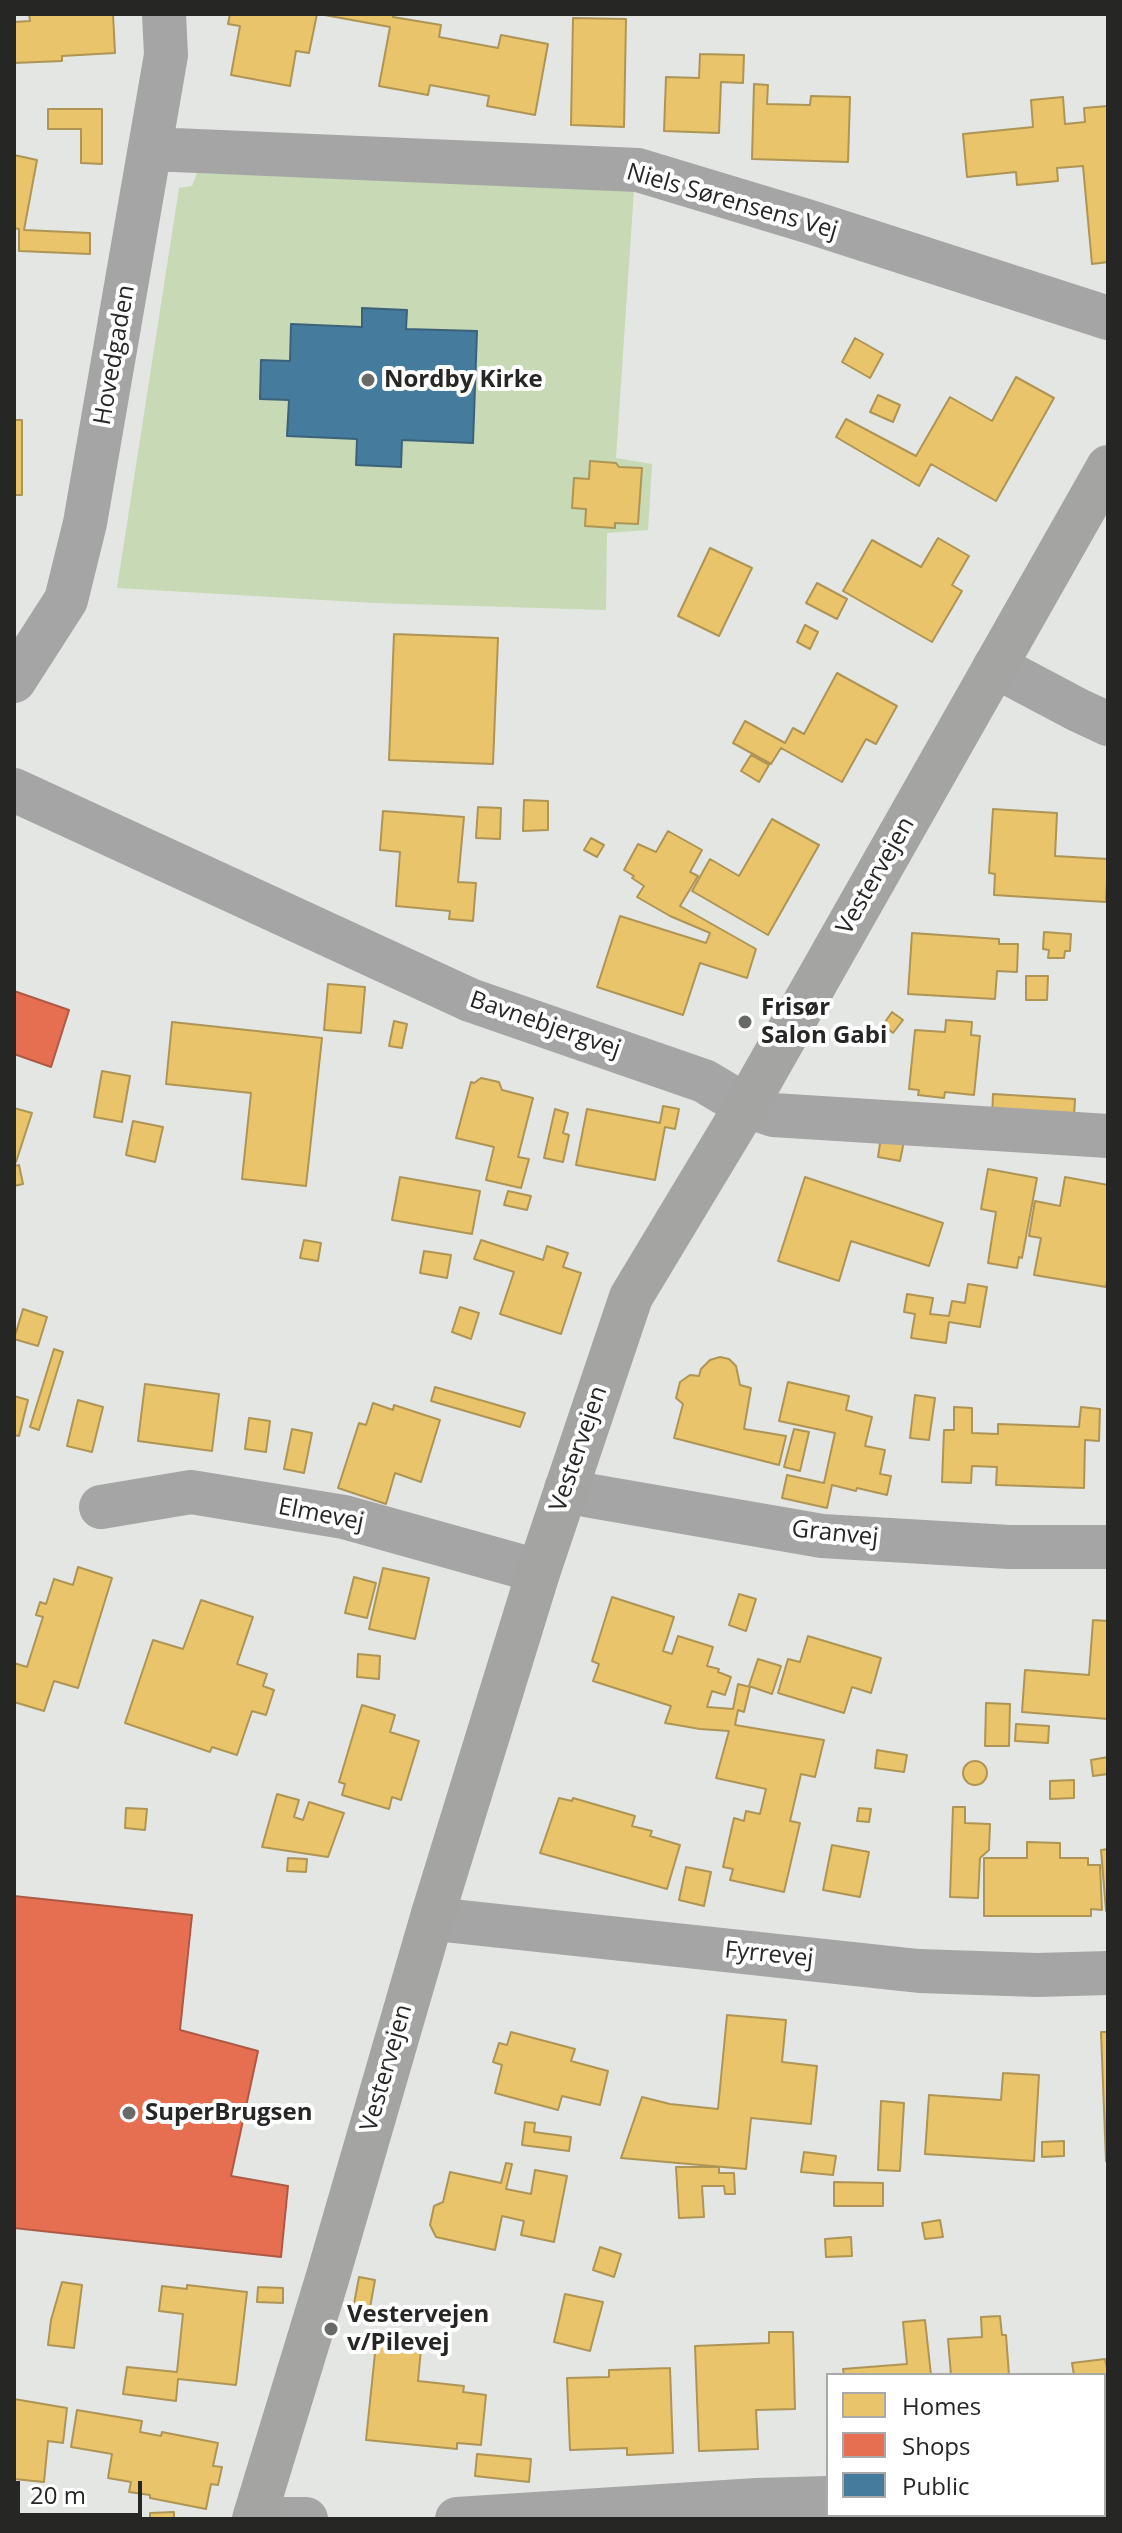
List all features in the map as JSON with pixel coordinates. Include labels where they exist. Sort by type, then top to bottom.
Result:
[{"type":"street","name":"Hovedgaden","points":[[14,681],[66,600],[85,523],[166,55],[164,14]]},
{"type":"street","name":"Niels Sørensens Vej","points":[[151,149],[638,170],[1108,318]]},
{"type":"street","name":"Vestervejen","points":[[255,2516],[433,1914],[538,1573],[631,1297],[746,1106],[1108,467]]},
{"type":"street","points":[[995,666],[1108,724]]},
{"type":"street","name":"Bavnebjergvej","points":[[14,790],[470,1000],[704,1081],[746,1106],[773,1115],[1108,1136]]},
{"type":"street","name":"Granvej","points":[[566,1489],[822,1536],[1009,1547],[1108,1547]]},
{"type":"street","name":"Elmevej","points":[[101,1507],[191,1492],[203,1493],[344,1517],[538,1573]]},
{"type":"street","name":"Fyrrevej","points":[[433,1914],[453,1921],[919,1971],[1037,1975],[1108,1973]]},
{"type":"street","points":[[457,2519],[826,2498]]},
{"type":"street","points":[[255,2516],[306,2519]]},
{"type":"green space","points":[[197,173],[634,190],[616,458],[652,464],[648,530],[607,533],[606,610],[374,603],[117,588],[179,188],[192,186]]},
{"type":"building: Homes","points":[[29,14],[113,14],[115,53],[62,56],[62,61],[14,63],[14,22],[30,21]]},
{"type":"building: Homes","points":[[230,14],[317,14],[309,53],[296,51],[290,86],[231,75],[240,26],[228,24]]},
{"type":"building: Homes","points":[[319,14],[394,14],[393,17],[441,25],[439,37],[498,48],[501,35],[548,44],[535,115],[487,106],[489,96],[430,85],[428,95],[379,86],[390,27]]},
{"type":"building: Homes","points":[[573,18],[626,19],[624,127],[571,125]]},
{"type":"building: Homes","points":[[700,54],[744,55],[743,83],[721,82],[719,133],[664,131],[666,77],[699,78]]},
{"type":"building: Homes","points":[[754,84],[768,85],[767,104],[810,105],[811,96],[850,97],[848,162],[752,159]]},
{"type":"building: Homes","points":[[1063,97],[1065,124],[1085,122],[1084,108],[1108,106],[1108,262],[1092,264],[1083,166],[1057,168],[1058,181],[1017,185],[1016,172],[967,177],[963,134],[1033,127],[1031,100]]},
{"type":"building: Homes","points":[[48,109],[102,109],[102,164],[81,163],[81,129],[48,129]]},
{"type":"building: Homes","points":[[14,155],[37,160],[24,230],[90,233],[90,254],[19,251],[19,229],[14,228]]},
{"type":"building: Homes","points":[[855,338],[883,354],[870,378],[842,362]]},
{"type":"building: Homes","points":[[1016,377],[1054,398],[996,501],[931,464],[919,486],[836,437],[846,419],[916,456],[950,397],[992,421]]},
{"type":"building: Homes","points":[[878,395],[900,405],[893,422],[870,412]]},
{"type":"building: Homes","points":[[14,420],[22,420],[22,495],[14,495]]},
{"type":"building: Homes","points":[[590,461],[642,468],[638,524],[615,523],[615,528],[585,526],[586,509],[572,508],[574,478],[589,479]]},
{"type":"building: Homes","points":[[938,538],[969,556],[952,585],[962,591],[932,642],[843,591],[872,540],[921,567]]},
{"type":"building: Homes","points":[[710,548],[752,568],[719,636],[678,616]]},
{"type":"building: Homes","points":[[817,583],[847,599],[837,619],[806,603]]},
{"type":"building: Homes","points":[[805,625],[818,632],[810,649],[797,642]]},
{"type":"building: Homes","points":[[394,634],[498,638],[493,764],[389,760]]},
{"type":"building: Homes","points":[[837,673],[897,706],[876,744],[866,739],[842,782],[781,748],[771,764],[733,743],[745,721],[785,743],[793,728],[804,734]]},
{"type":"building: Homes","points":[[751,755],[769,765],[759,782],[741,771]]},
{"type":"building: Homes","points":[[524,800],[548,801],[548,830],[523,831]]},
{"type":"building: Homes","points":[[478,807],[501,808],[500,839],[476,838]]},
{"type":"building: Homes","points":[[993,809],[1057,813],[1055,856],[1108,859],[1106,902],[994,895],[995,874],[989,873]]},
{"type":"building: Homes","points":[[383,811],[464,817],[458,882],[476,883],[473,921],[449,919],[450,911],[396,906],[400,852],[380,850]]},
{"type":"building: Homes","points":[[772,819],[819,845],[768,935],[692,891],[710,859],[739,876]]},
{"type":"building: Homes","points":[[668,831],[702,850],[690,872],[698,876],[680,906],[756,949],[747,978],[700,963],[683,1015],[597,987],[620,916],[706,943],[710,933],[670,916],[637,897],[644,886],[624,870],[638,844],[656,852]]},
{"type":"building: Homes","points":[[591,838],[604,845],[597,857],[584,850]]},
{"type":"building: Homes","points":[[1044,932],[1071,934],[1070,951],[1065,951],[1064,958],[1048,958],[1049,950],[1043,949]]},
{"type":"building: Homes","points":[[912,933],[999,939],[999,944],[1018,944],[1017,972],[997,971],[995,999],[908,994]]},
{"type":"building: Homes","points":[[1026,976],[1048,976],[1047,1000],[1026,1000]]},
{"type":"building: Homes","points":[[328,984],[365,987],[361,1033],[324,1030]]},
{"type":"building: Homes","points":[[892,1012],[903,1020],[893,1033],[883,1025]]},
{"type":"building: Homes","points":[[946,1020],[972,1022],[971,1035],[980,1036],[974,1095],[945,1092],[944,1098],[918,1095],[919,1090],[909,1089],[915,1030],[945,1032]]},
{"type":"building: Homes","points":[[394,1021],[407,1024],[402,1048],[389,1046]]},
{"type":"building: Homes","points":[[172,1022],[322,1038],[306,1186],[242,1179],[251,1093],[166,1084]]},
{"type":"building: Homes","points":[[102,1071],[130,1076],[122,1122],[94,1117]]},
{"type":"building: Homes","points":[[481,1078],[499,1082],[502,1090],[533,1098],[518,1157],[529,1159],[521,1188],[486,1180],[494,1147],[456,1138],[471,1082]]},
{"type":"building: Homes","points":[[993,1094],[1075,1099],[1074,1116],[992,1118]]},
{"type":"building: Homes","points":[[663,1106],[679,1109],[675,1129],[665,1127],[655,1180],[576,1165],[587,1109],[660,1123]]},
{"type":"building: Homes","points":[[14,1108],[32,1113],[16,1162],[14,1162]]},
{"type":"building: Homes","points":[[555,1109],[568,1113],[563,1133],[569,1135],[563,1162],[544,1158]]},
{"type":"building: Homes","points":[[133,1121],[163,1127],[155,1162],[126,1155]]},
{"type":"building: Homes","points":[[881,1137],[904,1141],[900,1161],[878,1157]]},
{"type":"building: Homes","points":[[19,1165],[23,1184],[14,1186],[14,1166]]},
{"type":"building: Homes","points":[[988,1169],[1037,1178],[1022,1258],[1019,1257],[1017,1268],[988,1263],[996,1212],[981,1209]]},
{"type":"building: Homes","points":[[400,1177],[480,1191],[472,1234],[392,1220]]},
{"type":"building: Homes","points":[[805,1177],[943,1223],[929,1266],[851,1241],[839,1281],[778,1261]]},
{"type":"building: Homes","points":[[1065,1177],[1108,1185],[1106,1287],[1034,1275],[1041,1238],[1029,1236],[1035,1201],[1060,1206]]},
{"type":"building: Homes","points":[[508,1191],[531,1196],[527,1210],[504,1205]]},
{"type":"building: Homes","points":[[304,1240],[321,1243],[318,1261],[300,1258]]},
{"type":"building: Homes","points":[[481,1240],[543,1260],[547,1246],[568,1253],[563,1267],[581,1273],[561,1334],[500,1314],[514,1272],[474,1259]]},
{"type":"building: Homes","points":[[424,1251],[451,1255],[447,1278],[420,1273]]},
{"type":"building: Homes","points":[[968,1284],[987,1287],[980,1327],[949,1322],[946,1343],[911,1338],[915,1314],[904,1312],[907,1294],[933,1298],[930,1314],[949,1316],[952,1301],[965,1303]]},
{"type":"building: Homes","points":[[460,1307],[479,1313],[471,1339],[452,1332]]},
{"type":"building: Homes","points":[[23,1309],[47,1317],[38,1346],[14,1339]]},
{"type":"building: Homes","points":[[54,1349],[63,1352],[39,1430],[30,1427]]},
{"type":"building: Homes","points":[[720,1357],[729,1359],[736,1366],[740,1385],[751,1388],[744,1429],[786,1436],[779,1465],[674,1438],[683,1404],[676,1398],[680,1382],[690,1375],[699,1376],[710,1360]]},
{"type":"building: Homes","points":[[788,1382],[849,1396],[846,1410],[872,1417],[865,1446],[885,1450],[880,1474],[891,1476],[887,1495],[832,1485],[827,1508],[782,1498],[787,1475],[824,1483],[835,1433],[779,1421]]},
{"type":"building: Homes","points":[[145,1384],[219,1394],[212,1451],[138,1441]]},
{"type":"building: Homes","points":[[435,1387],[525,1413],[520,1427],[431,1401]]},
{"type":"building: Homes","points":[[915,1395],[935,1398],[929,1440],[910,1438]]},
{"type":"building: Homes","points":[[14,1396],[28,1400],[19,1436],[14,1435]]},
{"type":"building: Homes","points":[[78,1400],[103,1407],[92,1452],[67,1446]]},
{"type":"building: Homes","points":[[373,1403],[393,1410],[394,1405],[440,1420],[421,1482],[395,1473],[386,1504],[338,1488],[359,1423],[366,1425]]},
{"type":"building: Homes","points":[[954,1407],[972,1408],[972,1433],[998,1434],[998,1424],[1079,1427],[1081,1407],[1100,1409],[1099,1441],[1085,1440],[1084,1488],[996,1485],[997,1467],[972,1466],[971,1483],[942,1482],[944,1430],[954,1430]]},
{"type":"building: Homes","points":[[249,1418],[270,1421],[266,1452],[245,1449]]},
{"type":"building: Homes","points":[[292,1429],[312,1433],[304,1473],[284,1469]]},
{"type":"building: Homes","points":[[794,1429],[809,1432],[800,1471],[784,1467]]},
{"type":"building: Homes","points":[[78,1567],[112,1578],[78,1688],[54,1681],[44,1711],[14,1702],[14,1663],[27,1667],[43,1617],[36,1615],[40,1602],[46,1604],[54,1579],[73,1585]]},
{"type":"building: Homes","points":[[383,1568],[429,1578],[415,1639],[369,1629]]},
{"type":"building: Homes","points":[[354,1577],[376,1583],[367,1618],[345,1613]]},
{"type":"building: Homes","points":[[739,1594],[756,1599],[746,1631],[729,1625]]},
{"type":"building: Homes","points":[[612,1597],[674,1617],[663,1651],[672,1654],[678,1636],[713,1647],[707,1666],[731,1677],[725,1695],[712,1691],[707,1707],[733,1709],[738,1684],[750,1687],[744,1712],[738,1710],[735,1725],[824,1740],[815,1777],[801,1774],[790,1821],[800,1823],[784,1892],[730,1880],[733,1869],[723,1867],[734,1818],[744,1821],[746,1811],[760,1814],[766,1789],[716,1778],[729,1731],[665,1723],[671,1706],[593,1681],[599,1664],[592,1661]]},
{"type":"building: Homes","points":[[201,1600],[253,1617],[237,1664],[267,1674],[263,1686],[274,1690],[266,1715],[252,1711],[237,1755],[212,1747],[210,1752],[125,1723],[153,1640],[183,1649]]},
{"type":"building: Homes","points":[[1093,1620],[1108,1621],[1108,1719],[1022,1712],[1025,1670],[1089,1675]]},
{"type":"building: Homes","points":[[808,1636],[881,1658],[871,1693],[852,1687],[844,1713],[778,1693],[788,1659],[800,1662]]},
{"type":"building: Homes","points":[[358,1654],[380,1656],[379,1679],[357,1677]]},
{"type":"building: Homes","points":[[758,1659],[781,1666],[772,1694],[749,1686]]},
{"type":"building: Homes","points":[[986,1703],[1010,1704],[1009,1746],[985,1746]]},
{"type":"building: Homes","points":[[362,1705],[395,1715],[390,1732],[419,1741],[401,1800],[392,1797],[389,1809],[342,1795],[345,1784],[339,1782]]},
{"type":"building: Homes","points":[[1016,1724],[1049,1726],[1048,1743],[1015,1741]]},
{"type":"building: Homes","points":[[877,1750],[907,1755],[904,1772],[875,1768]]},
{"type":"building: Homes","points":[[1108,1757],[1108,1774],[1093,1776],[1091,1760]]},
{"type":"building: Homes","points":[[975,1761],[984,1764],[987,1773],[984,1782],[975,1785],[966,1782],[963,1773],[966,1764]]},
{"type":"building: Homes","points":[[1074,1780],[1074,1798],[1050,1799],[1050,1781]]},
{"type":"building: Homes","points":[[277,1794],[299,1800],[294,1817],[303,1820],[309,1802],[344,1813],[328,1857],[262,1847]]},
{"type":"building: Homes","points":[[559,1798],[572,1801],[573,1798],[635,1816],[632,1826],[652,1831],[650,1836],[680,1845],[667,1889],[540,1853]]},
{"type":"building: Homes","points":[[953,1807],[965,1807],[965,1823],[990,1824],[989,1850],[980,1858],[978,1898],[950,1897]]},
{"type":"building: Homes","points":[[126,1808],[147,1809],[145,1830],[125,1828]]},
{"type":"building: Homes","points":[[859,1808],[871,1809],[869,1822],[857,1821]]},
{"type":"building: Homes","points":[[1027,1842],[1060,1843],[1060,1858],[1088,1858],[1088,1865],[1100,1865],[1102,1910],[1091,1909],[1091,1916],[984,1916],[984,1858],[1027,1858]]},
{"type":"building: Homes","points":[[832,1845],[869,1852],[860,1897],[823,1890]]},
{"type":"building: Homes","points":[[1108,1849],[1108,1911],[1106,1911],[1101,1850]]},
{"type":"building: Homes","points":[[288,1858],[307,1859],[306,1872],[287,1871]]},
{"type":"building: Homes","points":[[686,1867],[711,1872],[704,1906],[679,1900]]},
{"type":"building: Homes","points":[[727,2015],[786,2020],[782,2062],[817,2066],[811,2124],[751,2118],[746,2169],[621,2158],[642,2097],[670,2104],[718,2109]]},
{"type":"building: Homes","points":[[511,2032],[575,2049],[571,2061],[608,2071],[600,2105],[562,2096],[558,2110],[495,2093],[502,2065],[493,2062],[499,2043],[507,2045]]},
{"type":"building: Homes","points":[[1101,2032],[1108,2032],[1106,2161]]},
{"type":"building: Homes","points":[[1003,2073],[1039,2075],[1034,2161],[925,2154],[929,2095],[1001,2100]]},
{"type":"building: Homes","points":[[881,2101],[904,2103],[900,2171],[878,2170]]},
{"type":"building: Homes","points":[[525,2122],[535,2123],[534,2132],[571,2137],[569,2151],[522,2145]]},
{"type":"building: Homes","points":[[1064,2141],[1064,2156],[1042,2157],[1042,2142]]},
{"type":"building: Homes","points":[[804,2152],[836,2156],[833,2175],[801,2172]]},
{"type":"building: Homes","points":[[506,2163],[512,2164],[506,2189],[531,2194],[535,2170],[567,2176],[554,2242],[521,2235],[524,2221],[502,2216],[495,2250],[436,2237],[430,2225],[434,2206],[443,2202],[450,2172],[501,2183]]},
{"type":"building: Homes","points":[[676,2167],[719,2167],[719,2173],[734,2173],[735,2194],[725,2194],[724,2186],[702,2186],[704,2217],[679,2218]]},
{"type":"building: Homes","points":[[834,2182],[883,2183],[883,2206],[834,2206]]},
{"type":"building: Homes","points":[[940,2220],[943,2237],[925,2239],[922,2223]]},
{"type":"building: Homes","points":[[851,2237],[852,2256],[826,2257],[825,2239]]},
{"type":"building: Homes","points":[[600,2247],[621,2254],[614,2277],[593,2270]]},
{"type":"building: Homes","points":[[359,2277],[375,2280],[369,2313],[353,2309]]},
{"type":"building: Homes","points":[[62,2282],[82,2285],[74,2348],[48,2345],[51,2320]]},
{"type":"building: Homes","points":[[187,2285],[247,2292],[236,2385],[178,2379],[176,2401],[123,2394],[127,2367],[177,2372],[183,2314],[159,2311],[162,2286],[187,2289]]},
{"type":"building: Homes","points":[[258,2287],[283,2288],[283,2303],[257,2302]]},
{"type":"building: Homes","points":[[565,2294],[603,2302],[590,2351],[554,2342]]},
{"type":"building: Homes","points":[[1000,2316],[1002,2335],[1006,2335],[1009,2373],[951,2373],[948,2339],[982,2337],[981,2317]]},
{"type":"building: Homes","points":[[925,2320],[931,2373],[844,2373],[843,2369],[907,2364],[903,2322]]},
{"type":"building: Homes","points":[[769,2332],[793,2332],[795,2409],[756,2410],[758,2449],[699,2451],[695,2346],[769,2343]]},
{"type":"building: Homes","points":[[377,2334],[422,2338],[418,2381],[464,2386],[463,2392],[486,2395],[481,2445],[457,2443],[457,2449],[366,2440]]},
{"type":"building: Homes","points":[[1105,2359],[1108,2373],[1108,2436],[1106,2373],[1074,2373],[1072,2363]]},
{"type":"building: Homes","points":[[670,2368],[673,2453],[627,2455],[627,2448],[570,2450],[567,2378],[609,2377],[609,2370]]},
{"type":"building: Homes","points":[[14,2399],[67,2408],[63,2443],[48,2441],[44,2482],[14,2479]]},
{"type":"building: Homes","points":[[77,2410],[142,2421],[140,2432],[161,2436],[162,2432],[218,2443],[213,2466],[222,2467],[218,2485],[211,2484],[206,2509],[129,2492],[131,2482],[108,2478],[112,2454],[71,2447]]},
{"type":"building: Homes","points":[[477,2454],[531,2459],[529,2482],[475,2476]]},
{"type":"building: Homes","points":[[174,2512],[174,2519],[150,2519],[150,2513]]},
{"type":"building: Shops","points":[[14,991],[69,1010],[51,1067],[14,1054]]},
{"type":"building: Shops","name":"SuperBrugsen","points":[[14,1896],[192,1915],[180,2030],[258,2051],[231,2176],[288,2186],[281,2257],[14,2228]]},
{"type":"building: Public","name":"Nordby Kirke","points":[[362,308],[407,310],[406,329],[477,331],[473,443],[402,440],[401,467],[356,465],[357,439],[287,436],[289,400],[260,399],[261,360],[290,361],[291,324],[362,327]]},
{"type":"place","name":"Nordby Kirke","points":[[368,380]]},
{"type":"place","name":"Frisør Salon Gabi","points":[[745,1022]]},
{"type":"place","name":"SuperBrugsen","points":[[129,2113]]},
{"type":"place","name":"Vestervejen v/Pilevej","points":[[331,2329]]}]
